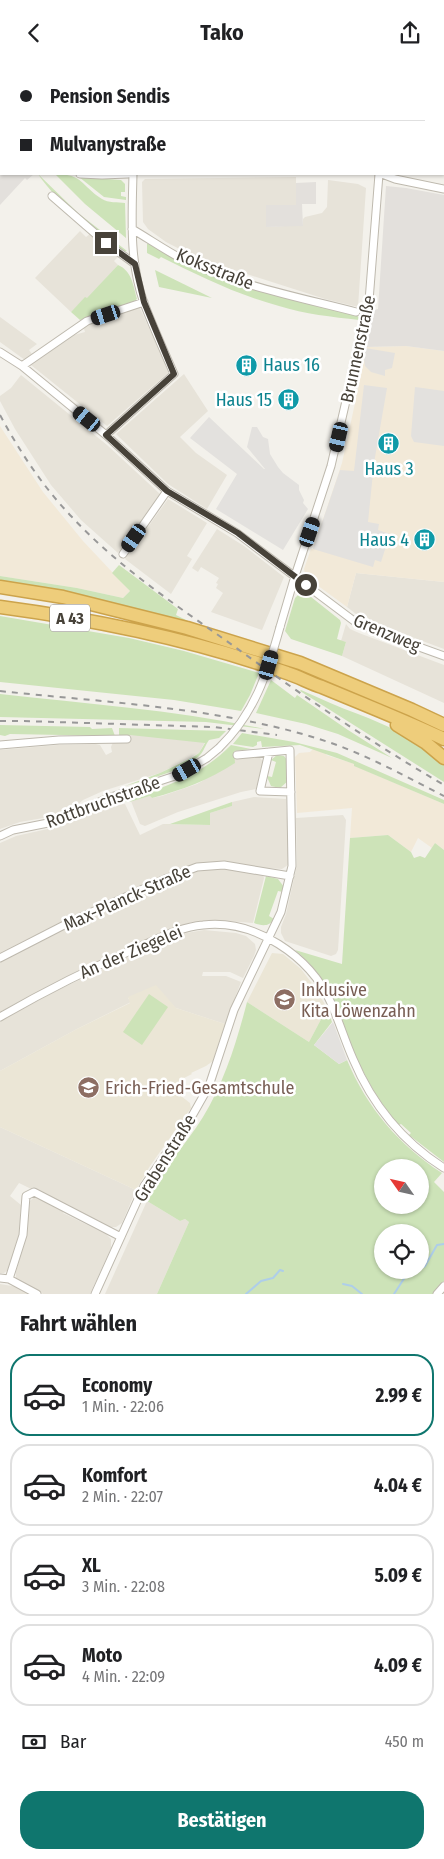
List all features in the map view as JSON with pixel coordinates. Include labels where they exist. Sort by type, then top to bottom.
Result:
[{"type":"highway","points":[[0,587],[62,597],[95,606]]},
{"type":"highway","name":"A 43","points":[[0,595],[95,606],[178,625],[300,663],[444,725]]},
{"type":"highway","name":"A 43","points":[[0,607],[140,631],[288,673],[444,739]]},
{"type":"highway","points":[[350,698],[411,733],[444,758]]},
{"type":"street","points":[[106,435],[174,374],[144,302],[135,264],[132,229],[134,175]]},
{"type":"street","name":"Brunnenstraße","points":[[295,577],[333,459],[369,301],[381,175]]},
{"type":"street","points":[[384,175],[444,189]]},
{"type":"street","points":[[52,196],[106,243],[135,264]]},
{"type":"street","name":"Koksstraße","points":[[132,229],[181,259],[206,269],[262,288],[356,312]]},
{"type":"street","points":[[22,366],[87,321],[144,302]]},
{"type":"street","name":"Grenzweg","points":[[0,352],[22,366],[106,435],[167,491],[238,533],[358,623],[444,656]]},
{"type":"street","points":[[123,554],[167,491]]},
{"type":"street","name":"Rottbruchstraße","points":[[0,836],[13,830],[53,822],[103,799],[178,775],[220,748],[242,722],[258,694],[269,665],[295,577]]},
{"type":"street","points":[[0,745],[59,740],[127,739]]},
{"type":"street","points":[[237,755],[290,750],[293,855],[281,912],[268,939]]},
{"type":"street","points":[[269,752],[260,791],[291,792]]},
{"type":"street","name":"Max-Planck-Straße","points":[[0,958],[72,921],[165,879],[197,867],[224,865],[290,876]]},
{"type":"street","name":"An der Ziegelei","points":[[0,1017],[68,980],[176,931],[205,924],[228,925],[246,929],[280,944],[305,965],[321,985],[331,1002],[361,1077],[384,1114],[419,1150],[444,1168]]},
{"type":"street","name":"Grabenstraße","points":[[96,1294],[144,1186],[207,1091],[234,1010],[246,981],[268,939]]},
{"type":"street","points":[[9,1279],[22,1235],[26,1196],[31,1192],[63,1206],[121,1237]]},
{"type":"street","points":[[0,1278],[9,1279],[37,1294]]},
{"type":"street","points":[[437,1294],[444,1286]]},
{"type":"shaded area","points":[[0,175],[33,175],[27,180],[25,178],[0,205]]},
{"type":"shaded area","points":[[296,177],[296,205],[266,206],[266,227],[303,225],[305,217],[322,213],[327,207],[328,180],[358,184],[366,188],[358,307],[325,299],[197,258],[166,242],[148,229],[143,222],[142,182],[145,179]]},
{"type":"shaded area","points":[[316,182],[316,204],[302,204],[303,226],[266,227],[266,205],[296,205],[296,183]]},
{"type":"shaded area","points":[[386,186],[444,195],[444,351],[406,346],[365,347],[374,310],[378,309]]},
{"type":"shaded area","points":[[80,231],[86,237],[90,234],[118,257],[114,261],[118,265],[87,299],[85,298],[71,312],[35,278]]},
{"type":"shaded area","points":[[139,306],[168,373],[107,426],[31,365],[74,335],[85,332],[83,325]]},
{"type":"shaded area","points":[[0,317],[37,344],[29,350],[32,354],[25,360],[0,342]]},
{"type":"shaded area","points":[[406,346],[444,351],[444,582],[356,573],[347,607],[306,577],[304,569],[311,549],[313,549],[342,463],[362,371],[365,347]]},
{"type":"shaded area","points":[[365,348],[395,353],[392,368],[385,370],[385,376],[371,372],[365,366]]},
{"type":"shaded area","points":[[184,374],[208,411],[180,437],[196,453],[227,475],[207,509],[168,484],[116,434]]},
{"type":"shaded area","points":[[21,375],[107,445],[160,494],[118,553],[81,520],[51,485],[15,429],[0,401],[0,396],[11,388]]},
{"type":"shaded area","points":[[364,385],[387,388],[374,463],[368,522],[379,524],[378,530],[390,534],[381,562],[375,560],[373,567],[313,549],[340,470],[354,471]]},
{"type":"shaded area","points":[[415,387],[444,391],[444,446],[414,442],[411,436]]},
{"type":"shaded area","points":[[209,417],[265,469],[247,447],[252,427],[257,427],[263,437],[268,439],[270,454],[278,467],[299,485],[299,490],[304,500],[303,503],[308,509],[283,550],[216,509],[237,474],[190,438]]},
{"type":"shaded area","points":[[0,426],[43,492],[83,541],[130,591],[123,598],[77,588],[0,576]]},
{"type":"shaded area","points":[[168,499],[207,523],[187,556],[192,559],[171,594],[125,559]]},
{"type":"shaded area","points":[[217,529],[244,546],[284,577],[262,630],[211,612],[223,593],[216,588],[219,578],[201,567],[198,572],[192,568]]},
{"type":"shaded area","points":[[356,573],[444,582],[444,649],[361,618],[347,607]]},
{"type":"shaded area","points":[[346,624],[350,629],[359,633],[444,665],[444,703],[342,656],[346,642],[341,641]]},
{"type":"shaded area","points":[[130,734],[205,742],[199,753],[160,773],[103,791],[83,800],[75,807],[49,817],[20,822],[0,829],[0,750],[96,744],[100,745],[106,755],[112,752],[113,742],[129,741]]},
{"type":"shaded area","points":[[313,749],[355,764],[355,766],[444,804],[444,850],[435,843],[432,848],[418,838],[411,852],[388,835],[350,838],[352,808],[297,813],[295,757],[299,753],[310,752]]},
{"type":"shaded area","points":[[259,757],[263,761],[256,789],[178,812],[145,826],[140,824],[131,801],[150,796],[152,798],[162,796],[197,784],[234,763],[234,759]]},
{"type":"shaded area","points":[[254,797],[286,799],[289,859],[288,865],[282,869],[264,868],[264,878],[253,923],[214,920],[192,922],[177,927],[79,970],[0,1012],[0,843],[16,836],[61,826],[113,803],[114,805],[125,804],[140,835],[163,824],[210,825],[210,813],[232,806],[232,802]]},
{"type":"shaded area","points":[[343,815],[346,820],[338,950],[336,954],[331,956],[285,941],[281,933],[281,927],[286,914],[297,865],[296,818]]},
{"type":"shaded area","points":[[204,930],[236,933],[246,936],[255,944],[254,956],[243,978],[230,972],[203,972],[202,976],[226,976],[241,982],[225,1024],[176,1008],[128,998],[131,1002],[0,1071],[0,1021],[54,992],[142,950],[180,934]]},
{"type":"shaded area","name":"Inklusive Kita Löwenzahn","points":[[272,953],[283,954],[301,969],[327,1008],[309,1042],[247,1002]]},
{"type":"shaded area","name":"Erich-Fried-Gesamtschule","points":[[156,985],[176,1008],[225,1024],[213,1061],[184,1078],[178,1087],[177,1093],[190,1103],[191,1108],[150,1166],[136,1190],[0,1127],[0,1071],[75,1030],[130,1003],[128,997]]},
{"type":"shaded area","points":[[333,1022],[347,1060],[339,1064],[314,1045]]},
{"type":"shaded area","points":[[0,1127],[136,1190],[122,1223],[116,1227],[109,1227],[19,1183],[10,1196],[21,1205],[19,1234],[8,1270],[0,1273]]},
{"type":"shaded area","points":[[35,1196],[64,1209],[63,1213],[106,1234],[111,1239],[111,1248],[90,1294],[43,1294],[16,1278],[26,1236],[30,1201]]},
{"type":"shaded area","points":[[147,1201],[180,1221],[185,1219],[189,1222],[157,1294],[105,1294]]},
{"type":"shaded area","points":[[0,1284],[18,1287],[31,1294],[0,1294]]},
{"type":"green space","points":[[39,175],[78,213],[127,251],[122,252],[77,216],[46,185]]},
{"type":"green space","points":[[56,175],[77,178],[104,200],[125,203],[126,238],[85,204]]},
{"type":"green space","points":[[79,177],[121,180],[125,184],[125,192],[121,192],[121,196],[126,197],[126,200],[104,197]]},
{"type":"green space","points":[[150,243],[251,287],[357,316],[359,320],[299,311],[264,302],[234,291],[161,257],[159,259],[147,253],[147,244]]},
{"type":"green space","points":[[118,265],[129,275],[137,299],[130,304],[80,320],[71,312]]},
{"type":"green space","points":[[155,270],[212,298],[159,287]]},
{"type":"green space","points":[[119,565],[178,609],[176,615],[194,624],[119,606],[0,585],[0,576],[77,588],[123,598],[130,591],[112,573]]},
{"type":"green space","points":[[300,593],[306,593],[340,620],[337,639],[346,642],[342,656],[291,639],[285,631],[295,598]]},
{"type":"green space","points":[[0,616],[129,638],[184,651],[259,673],[241,711],[174,700],[0,682]]},
{"type":"green space","points":[[271,680],[295,698],[297,695],[392,758],[338,734],[306,724],[256,713]]},
{"type":"green space","points":[[300,691],[381,724],[415,741],[444,765],[444,782]]},
{"type":"green space","points":[[0,694],[166,712],[264,729],[206,722],[0,717]]},
{"type":"green space","points":[[0,725],[90,727],[92,729],[112,728],[115,736],[10,734],[5,736],[0,735]]},
{"type":"green space","points":[[119,728],[226,731],[219,738],[209,740],[201,754],[187,765],[125,786],[160,773],[193,757],[199,753],[205,743],[130,735],[119,736]]},
{"type":"green space","points":[[242,733],[294,742],[337,753],[444,800],[444,804],[354,766],[354,764],[300,745],[262,747],[261,741],[257,742],[257,745],[253,747],[233,744]]},
{"type":"green space","points":[[231,745],[251,749],[234,751],[235,763],[195,784],[152,798],[150,796],[129,802],[117,802],[163,787],[192,774],[206,766]]},
{"type":"green space","points":[[277,755],[284,756],[288,761],[288,781],[280,788],[271,786],[267,777],[272,777],[276,762],[271,760]]},
{"type":"green space","points":[[232,802],[232,806],[210,813],[210,825],[163,824],[170,824]]},
{"type":"green space","points":[[388,835],[411,852],[414,858],[420,856],[425,858],[435,843],[444,850],[444,1162],[409,1135],[411,1133],[401,1124],[399,1125],[381,1102],[358,1061],[327,988],[319,975],[295,950],[342,964],[350,838]]},
{"type":"green space","points":[[266,876],[278,879],[284,887],[283,892],[278,891],[269,916],[274,919],[268,925],[263,925],[254,923]]},
{"type":"green space","points":[[149,994],[168,1007],[142,1045],[123,1032]]},
{"type":"green space","points":[[247,1002],[309,1042],[327,1008],[332,1022],[314,1045],[339,1064],[347,1060],[364,1094],[386,1124],[398,1138],[422,1159],[374,1159],[374,1214],[429,1214],[429,1164],[442,1173],[434,1182],[444,1192],[444,1281],[434,1294],[157,1294],[189,1222],[185,1219],[180,1221],[147,1201],[166,1168],[196,1128],[211,1104],[234,1047]]},
{"type":"waterway","points":[[394,1294],[405,1277],[425,1266],[437,1245],[444,1244]]},
{"type":"waterway","points":[[246,1294],[261,1281],[273,1278],[280,1270],[283,1271]]},
{"type":"waterway","points":[[343,1284],[352,1286],[362,1294]]},
{"type":"railway","points":[[0,415],[24,456],[51,494],[90,536],[129,570],[171,602],[312,701],[364,736],[444,785]]},
{"type":"railway","points":[[0,691],[171,709],[256,723],[297,733],[351,750],[444,796]]},
{"type":"railway","points":[[0,721],[213,727],[277,735]]},
{"type":"place","name":"Haus 16","points":[[247,365]]},
{"type":"place","name":"Haus 15","points":[[288,400]]},
{"type":"place","name":"Haus 3","points":[[389,444]]},
{"type":"place","name":"Haus 4","points":[[425,540]]},
{"type":"place","name":"Inklusive Kita Löwenzahn","points":[[285,1000]]},
{"type":"place","name":"Erich-Fried-Gesamtschule","points":[[89,1088]]},
{"type":"route","points":[[106,243],[135,264],[144,302],[174,374],[106,435],[167,491],[238,533],[306,585]]}]
